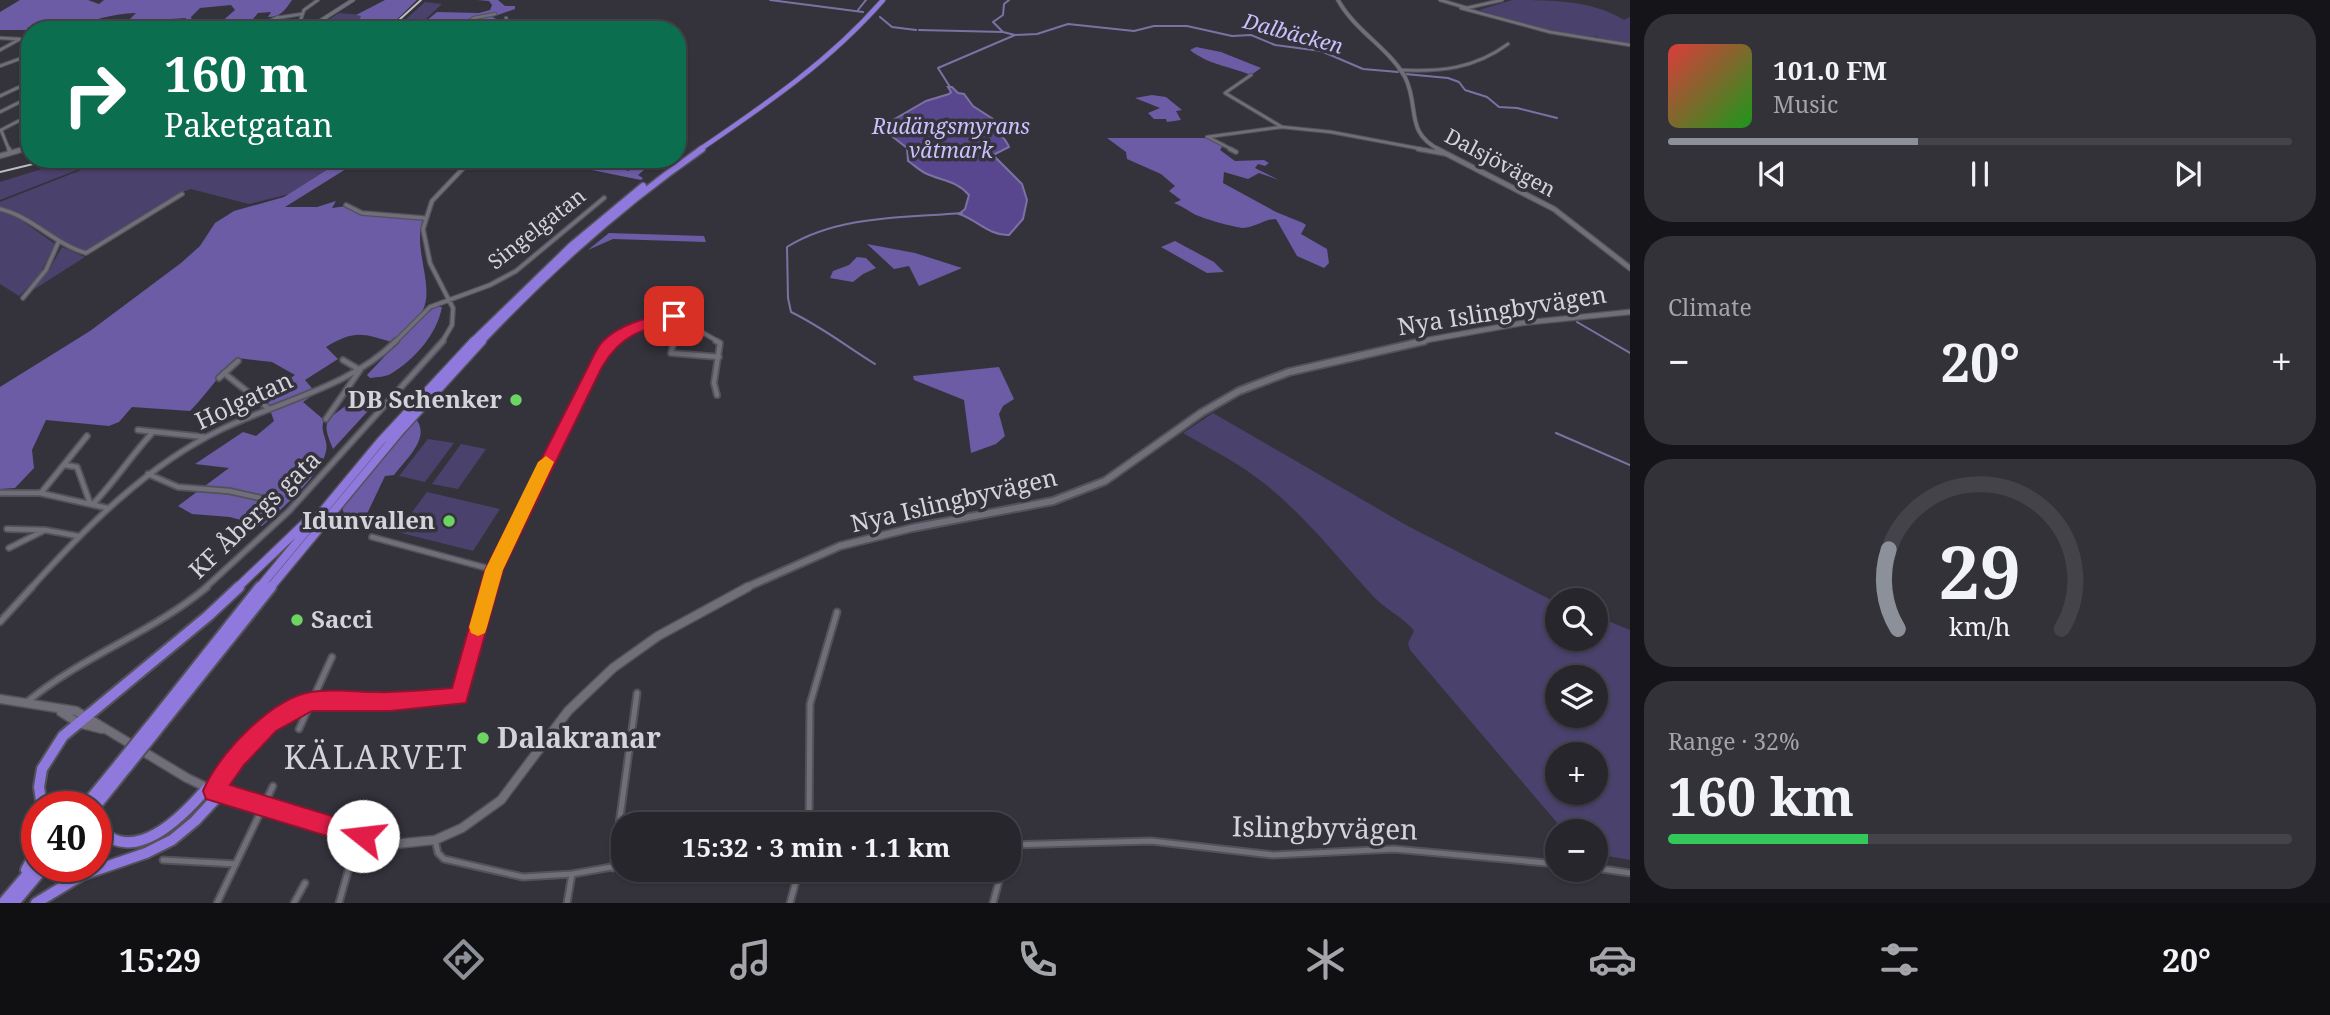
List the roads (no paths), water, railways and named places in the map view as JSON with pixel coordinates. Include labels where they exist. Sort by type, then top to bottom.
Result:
[{"type":"highway","points":[[686,155],[812,65],[853,28],[877,0]]},
{"type":"highway","points":[[686,162],[818,66],[859,29],[883,0]]},
{"type":"highway","points":[[153,729],[335,494],[435,379],[555,260],[668,168]]},
{"type":"highway","points":[[106,791],[153,729],[385,447],[508,314],[626,206],[678,168]]},
{"type":"highway","points":[[39,791],[42,766],[62,736],[208,616],[335,494]]},
{"type":"highway","points":[[99,791],[124,765]]},
{"type":"highway","points":[[112,837],[131,841],[155,835],[214,791]]},
{"type":"highway","points":[[36,903],[82,875],[165,844],[183,832],[214,791]]},
{"type":"highway","points":[[16,888],[21,879]]},
{"type":"highway","points":[[3,903],[21,882]]},
{"type":"highway","points":[[14,903],[32,882]]},
{"type":"street","points":[[300,21],[302,14],[318,0]]},
{"type":"street","points":[[320,21],[353,0]]},
{"type":"street","name":"Dalsjövägen","points":[[1338,0],[1345,13],[1399,69],[1409,84],[1413,124],[1417,133],[1446,154],[1553,209],[1630,268]]},
{"type":"street","points":[[1440,0],[1550,32],[1630,45]]},
{"type":"street","points":[[1461,8],[1502,0]]},
{"type":"street","points":[[469,21],[495,13]]},
{"type":"street","points":[[270,21],[302,14]]},
{"type":"street","points":[[0,40],[20,39],[0,50]]},
{"type":"street","points":[[1399,69],[1466,68],[1488,59],[1508,44]]},
{"type":"street","points":[[0,66],[21,58]]},
{"type":"street","points":[[1251,75],[1225,93],[1282,127]]},
{"type":"street","points":[[0,94],[21,86]]},
{"type":"street","points":[[0,112],[21,102]]},
{"type":"street","points":[[10,152],[1,130],[21,120]]},
{"type":"street","points":[[1236,152],[1208,137],[1282,127],[1331,132],[1446,154]]},
{"type":"street","points":[[0,156],[21,149]]},
{"type":"street","points":[[450,299],[425,256],[421,232],[424,218],[441,188],[462,168]]},
{"type":"street","points":[[0,209],[16,213],[58,243],[88,254],[182,194]]},
{"type":"street","name":"Singelgatan","points":[[450,299],[490,285],[516,271],[604,198]]},
{"type":"street","points":[[346,205],[362,213],[424,218]]},
{"type":"street","points":[[23,298],[46,270],[58,243]]},
{"type":"street","name":"Holgatan","points":[[0,622],[78,536],[148,474],[206,438],[268,408],[360,370],[386,351],[426,310],[450,299]]},
{"type":"street","name":"KF Åbergs gata","points":[[26,703],[68,669],[178,610],[274,525],[439,346],[453,323],[454,311],[450,299]]},
{"type":"street","name":"Nya Islingbyvägen","points":[[435,840],[462,828],[501,800],[568,711],[612,668],[658,636],[753,583],[839,547],[912,528],[1053,501],[1105,481],[1201,413],[1239,391],[1289,372],[1426,340],[1522,323],[1630,312]]},
{"type":"street","points":[[674,316],[677,332],[671,353],[719,357]]},
{"type":"street","points":[[214,791],[237,758],[269,724],[290,710],[311,701],[390,702],[459,696],[494,570],[574,406],[607,345],[648,322],[674,316],[718,340],[722,346],[714,383],[717,395]]},
{"type":"street","points":[[343,360],[360,370]]},
{"type":"street","points":[[219,378],[238,361]]},
{"type":"street","name":"Holgatan","points":[[326,419],[360,370]]},
{"type":"street","points":[[224,373],[268,408]]},
{"type":"street","points":[[138,430],[206,438]]},
{"type":"street","points":[[91,504],[117,479],[127,460],[152,433]]},
{"type":"street","points":[[41,494],[86,436]]},
{"type":"street","points":[[65,465],[77,467],[91,504]]},
{"type":"street","points":[[148,474],[181,489],[230,491],[274,501]]},
{"type":"street","points":[[0,493],[15,491],[41,494],[107,508]]},
{"type":"street","points":[[7,529],[45,530],[78,536]]},
{"type":"street","points":[[9,548],[45,530]]},
{"type":"street","points":[[372,537],[494,570]]},
{"type":"street","points":[[809,812],[810,704],[837,612]]},
{"type":"street","points":[[299,729],[332,657]]},
{"type":"street","points":[[621,812],[637,693]]},
{"type":"street","points":[[0,699],[26,703],[83,719],[214,791],[263,807],[395,844],[435,840],[438,853],[444,859],[523,877],[611,868]]},
{"type":"street","points":[[217,903],[274,786]]},
{"type":"street","points":[[339,903],[349,864],[363,836]]},
{"type":"street","name":"Islingbyvägen","points":[[1021,846],[1151,841],[1273,855],[1394,849],[1545,863]]},
{"type":"street","points":[[163,860],[236,864]]},
{"type":"street","points":[[1608,870],[1630,873]]},
{"type":"street","points":[[567,903],[572,874]]},
{"type":"street","points":[[790,903],[796,882]]},
{"type":"street","points":[[993,903],[999,882]]},
{"type":"street","points":[[293,903],[305,883]]},
{"type":"water","name":"Rudängsmyrans våtmark","points":[[948,87],[964,94],[973,106],[993,119],[1009,147],[993,155],[1022,184],[1027,200],[1023,219],[1009,235],[995,233],[959,214],[965,209],[969,195],[950,182],[924,173],[908,161],[907,148],[893,137],[893,120],[926,101],[949,94],[951,92]]},
{"type":"waterway","points":[[770,0],[863,12]]},
{"type":"waterway","points":[[858,10],[866,0]]},
{"type":"waterway","points":[[1003,32],[993,22],[1003,15],[1004,4],[1009,0]]},
{"type":"waterway","points":[[880,17],[892,27],[916,30]]},
{"type":"waterway","name":"Dalbäcken","points":[[1015,35],[1037,34],[1068,24],[1134,31],[1154,26],[1187,26],[1232,36],[1251,35],[1275,45],[1321,51],[1363,69],[1398,72]]},
{"type":"waterway","points":[[919,30],[1003,32]]},
{"type":"waterway","points":[[1003,32],[1015,35]]},
{"type":"waterway","points":[[950,87],[938,68],[1015,35]]},
{"type":"waterway","name":"Dalbäcken","points":[[1405,74],[1448,78],[1459,82],[1465,90],[1487,97],[1499,107],[1517,108],[1557,118]]},
{"type":"waterway","points":[[875,364],[791,312],[788,298],[787,247],[807,237],[849,223],[962,213]]},
{"type":"waterway","points":[[1577,322],[1630,353]]},
{"type":"waterway","points":[[1556,433],[1630,465]]},
{"type":"railway","points":[[398,21],[421,0]]},
{"type":"railway","points":[[0,172],[21,167]]},
{"type":"place","name":"DB Schenker","points":[[516,400]]},
{"type":"place","name":"Idunvallen","points":[[449,521]]},
{"type":"place","name":"Sacci","points":[[297,620]]},
{"type":"place","name":"Dalakranar","points":[[483,738]]},
{"type":"district","name":"KÄLARVET","points":[[376,758]]}]
